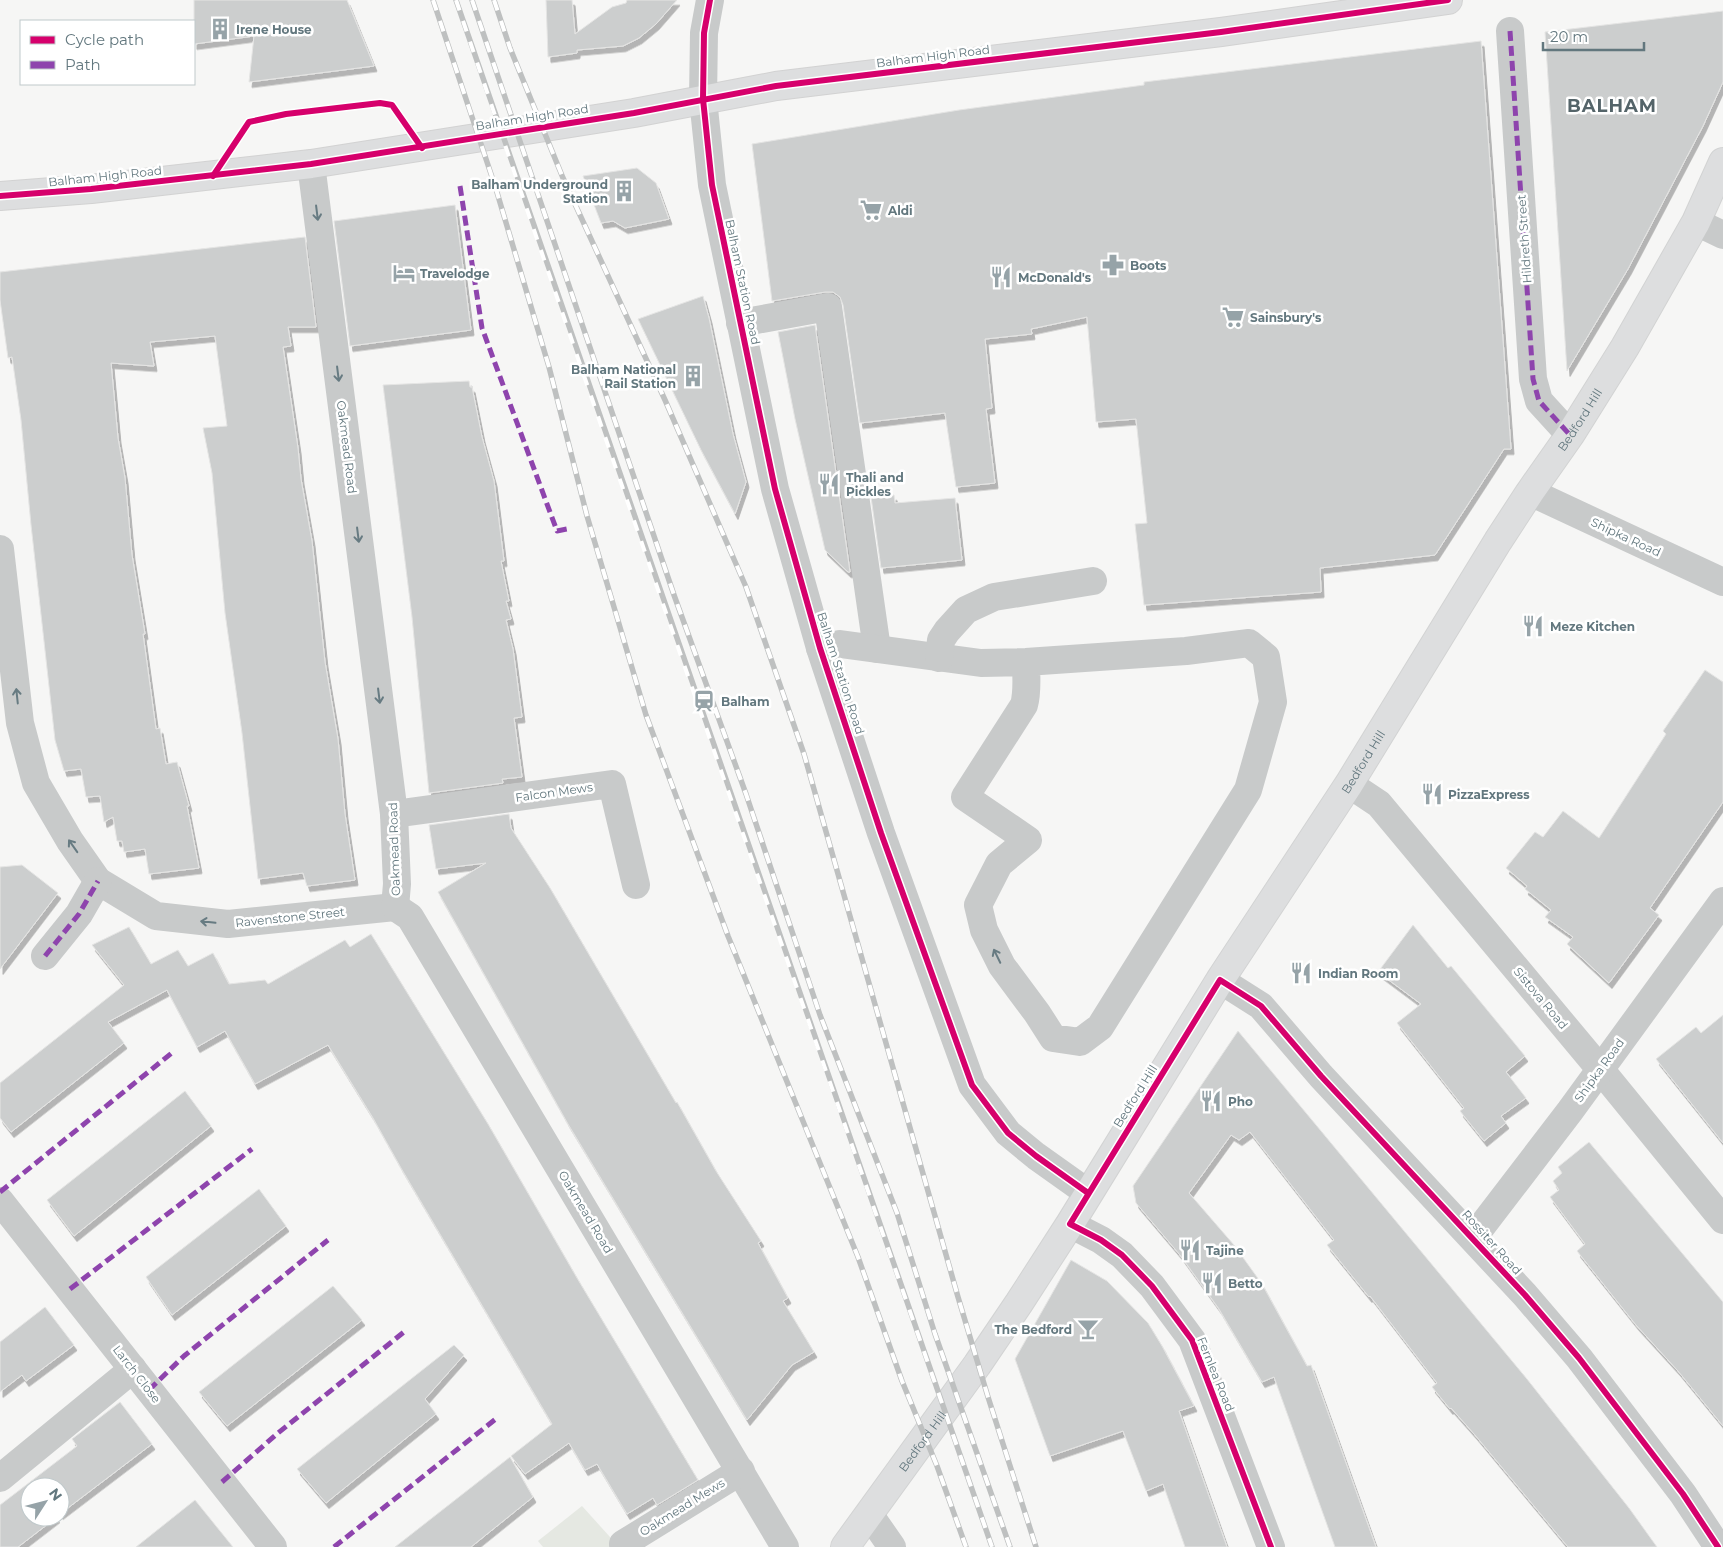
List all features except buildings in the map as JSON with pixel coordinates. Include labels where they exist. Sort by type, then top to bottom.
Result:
[{"type":"main road","name":"Balham High Road","points":[[0,196],[91,189],[311,164],[634,113],[776,86],[1207,33],[1448,0]]},
{"type":"main road","name":"Bedford Hill","points":[[845,1547],[977,1365],[1070,1224],[1220,980],[1349,784],[1468,590],[1530,492],[1570,435],[1625,347],[1696,222],[1723,162]]},
{"type":"street","name":"Balham Station Road","points":[[710,0],[704,33],[703,99],[712,184],[775,489],[820,648],[882,833],[972,1085],[1008,1132],[1036,1156],[1088,1193]]},
{"type":"street","name":"Hildreth Street","points":[[1510,31],[1533,379],[1540,401],[1570,435]]},
{"type":"street","name":"Oakmead Road","points":[[311,164],[394,814],[397,884],[395,907],[410,917],[785,1547]]},
{"type":"street","points":[[1696,222],[1723,235]]},
{"type":"street","points":[[740,323],[828,307],[877,649]]},
{"type":"street","name":"Shipka Road","points":[[1530,492],[1723,582]]},
{"type":"street","name":"Ravenstone Street","points":[[0,549],[20,723],[36,784],[70,841],[98,881],[156,916],[228,924],[395,907]]},
{"type":"street","points":[[939,658],[941,640],[966,610],[994,597],[1093,580]]},
{"type":"street","points":[[820,648],[840,644],[981,663],[1026,662],[1186,651],[1249,643],[1266,657],[1273,702],[1248,790],[1100,1027],[1080,1042],[1053,1038],[1002,966],[984,930],[978,905],[999,864],[1028,840],[965,797],[1024,706],[1028,692],[1026,662]]},
{"type":"street","name":"Falcon Mews","points":[[394,814],[612,784],[636,885]]},
{"type":"street","name":"Sistova Road","points":[[1349,784],[1379,804],[1723,1220]]},
{"type":"street","points":[[45,956],[79,914],[98,881]]},
{"type":"street","name":"Shipka Road","points":[[1471,1235],[1482,1226],[1723,901]]},
{"type":"street","name":"Rossiter Road","points":[[1220,980],[1261,1006],[1321,1076],[1525,1295],[1579,1358],[1683,1494],[1718,1547]]},
{"type":"street","name":"Larch Close","points":[[0,1201],[273,1547]]},
{"type":"street","name":"Fernlea Road","points":[[1070,1224],[1100,1240],[1122,1255],[1152,1286],[1192,1340],[1271,1547]]},
{"type":"street","points":[[0,1478],[133,1369]]},
{"type":"street","name":"Oakmead Mews","points":[[623,1544],[741,1471]]},
{"type":"street","points":[[869,1514],[892,1547]]},
{"type":"shaded area","points":[[582,1506],[619,1547],[543,1547],[538,1541]]},
{"type":"railway","points":[[433,0],[496,189],[549,367],[587,516],[646,715],[728,936],[858,1257],[902,1381],[937,1466],[966,1547]]},
{"type":"railway","points":[[456,0],[655,581],[992,1547]]},
{"type":"railway","points":[[472,0],[674,595],[746,794],[820,1015],[897,1213],[935,1334],[1010,1547]]},
{"type":"railway","points":[[494,0],[510,48],[563,178],[665,400],[746,587],[804,754],[958,1297],[1036,1547]]},
{"type":"marked path","points":[[1510,31],[1533,379],[1539,401],[1570,435]]},
{"type":"marked path","points":[[460,186],[482,328],[557,531],[567,529]]},
{"type":"marked path","points":[[45,956],[79,914],[98,881]]},
{"type":"marked path","points":[[0,1192],[173,1052]]},
{"type":"marked path","points":[[70,1289],[252,1149]]},
{"type":"marked path","points":[[149,1390],[184,1356],[328,1240]]},
{"type":"marked path","points":[[222,1482],[278,1433],[404,1332]]},
{"type":"marked path","points":[[334,1547],[497,1418]]},
{"type":"cycle path","points":[[710,0],[704,33],[703,99],[712,185],[775,489],[820,648],[881,833],[972,1085],[1008,1133],[1036,1156],[1088,1193]]},
{"type":"cycle path","points":[[0,196],[91,189],[311,164],[634,113],[776,86],[1221,32],[1448,0]]},
{"type":"cycle path","points":[[213,176],[249,122],[286,114],[380,103],[392,105],[422,148]]},
{"type":"cycle path","points":[[1271,1547],[1192,1340],[1152,1286],[1122,1255],[1101,1240],[1070,1224],[1220,980],[1261,1006],[1321,1076],[1525,1295],[1579,1358],[1683,1494],[1718,1547]]},
{"type":"place","name":"Irene House","points":[[220,29]]},
{"type":"place","name":"Balham Underground Station","points":[[624,191]]},
{"type":"place","name":"Aldi","points":[[871,210]]},
{"type":"place","name":"Boots","points":[[1113,265]]},
{"type":"place","name":"Travelodge","points":[[404,273]]},
{"type":"place","name":"McDonald's","points":[[1001,277]]},
{"type":"place","name":"Sainsbury's","points":[[1233,317]]},
{"type":"place","name":"Balham National Rail Station","points":[[693,376]]},
{"type":"place","name":"Thali and Pickles","points":[[829,484]]},
{"type":"place","name":"Meze Kitchen","points":[[1533,626]]},
{"type":"place","name":"Balham","points":[[704,701]]},
{"type":"place","name":"PizzaExpress","points":[[1432,794]]},
{"type":"place","name":"Indian Room","points":[[1301,973]]},
{"type":"place","name":"Pho","points":[[1211,1101]]},
{"type":"place","name":"Tajine","points":[[1190,1250]]},
{"type":"place","name":"Betto","points":[[1212,1283]]},
{"type":"place","name":"The Bedford","points":[[1088,1329]]},
{"type":"district","name":"BALHAM","points":[[1612,106]]}]
